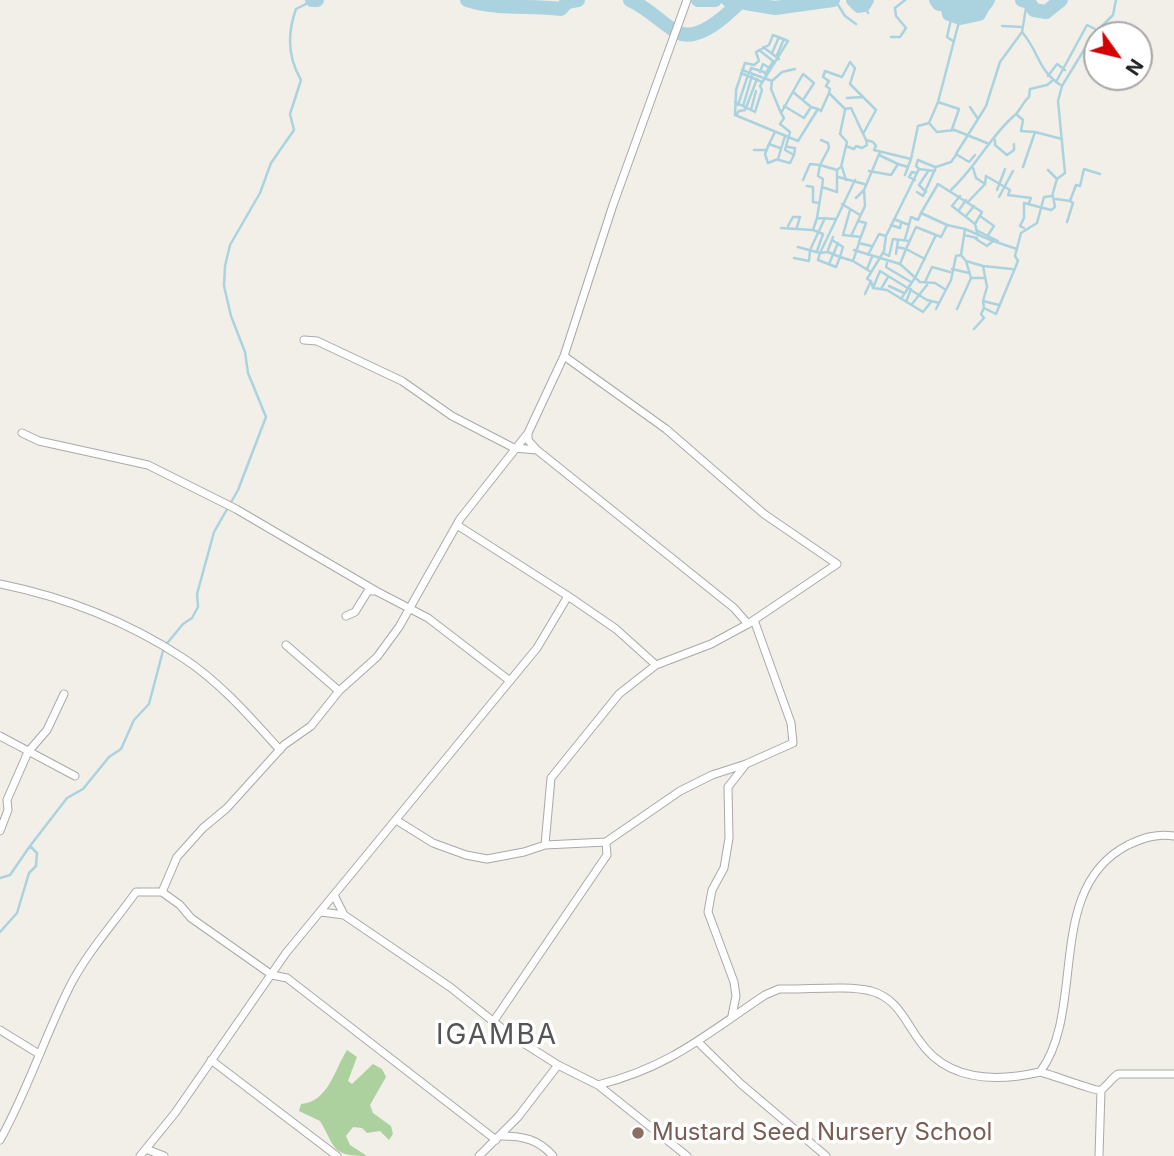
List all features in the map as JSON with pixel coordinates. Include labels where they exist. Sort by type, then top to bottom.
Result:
[{"type":"street","points":[[162,892],[177,857],[279,750],[311,726],[339,691],[377,657],[408,611],[457,525],[528,433],[564,356],[613,205],[687,0]]},
{"type":"street","points":[[304,340],[317,341],[402,381],[452,416],[514,448],[537,450]]},
{"type":"street","points":[[545,845],[551,778],[619,694],[656,664],[711,644],[751,622],[837,564],[764,514],[666,429],[564,356]]},
{"type":"street","points":[[22,433],[39,441],[148,465],[224,503],[408,611],[428,618],[510,681]]},
{"type":"street","points":[[396,820],[433,843],[466,855],[487,859],[545,845],[606,842],[680,791],[712,775],[746,764],[793,743],[791,723],[751,622],[537,450],[528,440],[528,433]]},
{"type":"street","points":[[457,525],[616,629],[656,664]]},
{"type":"street","points":[[0,584],[85,607],[168,650],[219,686],[279,750]]},
{"type":"street","points":[[346,617],[355,612],[368,591],[376,592]]},
{"type":"street","points":[[140,1156],[286,953],[537,648],[568,596]]},
{"type":"street","points":[[286,645],[339,691]]},
{"type":"street","points":[[0,831],[8,810],[7,800],[28,752],[47,730],[64,694]]},
{"type":"street","points":[[0,736],[75,776]]},
{"type":"street","points":[[732,1017],[736,996],[734,982],[708,912],[712,890],[724,868],[729,838],[728,787],[746,764]]},
{"type":"street","points":[[1040,1072],[1055,1044],[1070,944],[1082,901],[1093,878],[1103,861],[1146,836],[1174,836]]},
{"type":"street","points":[[493,1022],[607,855],[606,842]]},
{"type":"street","points":[[0,1140],[18,1109],[39,1054],[72,983],[106,928],[136,892],[162,892],[180,905],[191,918],[272,975],[287,978],[498,1138],[523,1136],[542,1145],[553,1156]]},
{"type":"street","points":[[334,895],[344,915]]},
{"type":"street","points":[[321,912],[344,915],[450,987],[493,1022],[558,1065],[598,1085],[687,1156]]},
{"type":"street","points":[[598,1085],[660,1065],[765,995],[779,989],[871,991],[888,1000],[904,1014],[919,1041],[949,1070],[1001,1078],[1040,1072],[1094,1091],[1101,1090],[1118,1074],[1174,1074]]},
{"type":"street","points":[[0,1030],[39,1054]]},
{"type":"street","points":[[698,1042],[741,1084],[826,1156]]},
{"type":"street","points":[[211,1059],[337,1156]]},
{"type":"street","points":[[479,1156],[498,1138],[558,1065]]},
{"type":"street","points":[[1099,1156],[1101,1090]]},
{"type":"street","points":[[146,1149],[164,1156]]},
{"type":"green space","points":[[347,1050],[357,1057],[348,1081],[352,1084],[373,1064],[382,1069],[386,1077],[370,1105],[373,1113],[391,1126],[393,1134],[389,1140],[380,1131],[367,1133],[362,1128],[353,1127],[346,1136],[350,1145],[367,1156],[340,1152],[332,1144],[320,1121],[299,1111],[301,1104],[318,1098],[324,1092]]},
{"type":"waterway","points":[[312,0],[317,0]]},
{"type":"waterway","points":[[467,0],[502,6],[561,9],[567,2],[578,0]]},
{"type":"waterway","points":[[630,0],[683,34],[692,34],[711,27],[741,1]]},
{"type":"waterway","points":[[698,0],[715,0]]},
{"type":"waterway","points":[[728,0],[775,8],[833,0]]},
{"type":"waterway","points":[[835,0],[845,16],[856,24]]},
{"type":"waterway","points":[[853,0],[859,6],[864,5],[867,0]]},
{"type":"waterway","points":[[891,37],[900,37],[906,28],[896,16],[895,8],[905,0]]},
{"type":"waterway","points":[[936,0],[939,4],[957,3],[982,8],[988,0]]},
{"type":"waterway","points":[[1022,0],[1029,2],[1034,10],[1046,12],[1061,0]]},
{"type":"waterway","points":[[1022,32],[1048,74],[1062,86],[1093,35],[1113,15],[1116,0]]},
{"type":"waterway","points":[[0,932],[17,913],[29,873],[36,866],[37,853],[30,846],[67,798],[83,789],[109,757],[121,749],[134,720],[149,704],[164,647],[183,624],[192,618],[198,607],[197,594],[214,532],[238,490],[266,417],[248,373],[245,352],[231,316],[224,286],[225,266],[230,245],[260,193],[271,163],[294,130],[290,114],[301,80],[291,54],[291,28],[296,9],[312,1]]},
{"type":"waterway","points":[[978,119],[986,106],[1000,62],[1022,32],[1027,2]]},
{"type":"waterway","points":[[864,5],[868,13]]},
{"type":"waterway","points":[[947,5],[949,14],[960,18],[979,14],[982,8]]},
{"type":"waterway","points":[[952,15],[947,37],[953,41]]},
{"type":"waterway","points":[[938,102],[960,18]]},
{"type":"waterway","points":[[1002,26],[1022,27]]},
{"type":"waterway","points":[[1056,82],[1083,32]]},
{"type":"waterway","points":[[735,102],[755,112],[762,90],[760,86],[788,41],[773,35],[769,45],[756,52],[759,61],[754,65],[745,63],[736,90],[736,93],[735,115],[798,141],[818,109],[821,111],[829,93]]},
{"type":"waterway","points":[[772,53],[779,37]]},
{"type":"waterway","points":[[777,55],[784,39]]},
{"type":"waterway","points":[[763,47],[779,59]]},
{"type":"waterway","points":[[759,50],[773,61]]},
{"type":"waterway","points":[[765,74],[773,62]]},
{"type":"waterway","points":[[863,134],[876,110],[850,84],[855,68],[850,62],[842,77],[825,71],[823,77],[829,81],[826,86],[830,89],[829,93],[845,109],[851,108],[866,140]]},
{"type":"waterway","points":[[760,72],[763,64],[768,67]]},
{"type":"waterway","points":[[1048,76],[1057,64],[1065,70]]},
{"type":"waterway","points":[[750,72],[751,68],[764,72]]},
{"type":"waterway","points":[[742,70],[772,81],[782,72],[795,69]]},
{"type":"waterway","points":[[741,73],[762,82]]},
{"type":"waterway","points":[[788,147],[795,148],[794,155],[785,150],[790,132],[780,124],[784,118],[781,113],[803,74],[814,83],[803,100]]},
{"type":"waterway","points":[[738,105],[748,75]]},
{"type":"waterway","points":[[743,106],[752,76]]},
{"type":"waterway","points":[[736,115],[745,110],[757,79]]},
{"type":"waterway","points":[[772,81],[771,89],[781,113]]},
{"type":"waterway","points":[[951,190],[1018,112],[1029,97],[1030,89],[1052,81]]},
{"type":"waterway","points":[[974,329],[984,318],[981,314],[984,308],[996,314],[1018,261],[1015,256],[1021,233],[1037,223],[1044,197],[1052,196],[1057,179],[1065,173],[1058,101],[1062,86]]},
{"type":"waterway","points":[[751,110],[756,91]]},
{"type":"waterway","points":[[793,92],[811,107]]},
{"type":"waterway","points":[[847,98],[863,97]]},
{"type":"waterway","points":[[846,146],[862,148],[867,145],[866,140],[873,142],[876,146],[874,150],[911,159],[918,126],[929,123],[938,102],[959,109],[952,129],[987,143]]},
{"type":"waterway","points":[[784,106],[804,118],[811,107],[818,109]]},
{"type":"waterway","points":[[970,107],[978,119],[956,154],[969,162],[975,155]]},
{"type":"waterway","points":[[803,180],[810,164],[820,165],[818,176],[823,179],[822,187],[837,192],[837,170],[841,167],[847,142],[840,134],[845,110]]},
{"type":"waterway","points":[[1016,114],[1023,120],[1021,131],[1035,132],[1023,167]]},
{"type":"waterway","points":[[929,123],[937,132],[955,130]]},
{"type":"waterway","points":[[775,132],[769,144],[780,148]]},
{"type":"waterway","points":[[1035,132],[1062,139]]},
{"type":"waterway","points":[[769,144],[765,154],[768,163],[778,159],[785,136]]},
{"type":"waterway","points":[[821,140],[828,143],[829,148],[820,165],[837,170]]},
{"type":"waterway","points":[[995,140],[995,145],[1007,155],[1014,150],[1014,144]]},
{"type":"waterway","points":[[754,150],[767,150]]},
{"type":"waterway","points":[[856,198],[864,190],[880,152]]},
{"type":"waterway","points":[[779,160],[790,163],[794,155]]},
{"type":"waterway","points":[[879,155],[898,164]]},
{"type":"waterway","points":[[917,192],[923,196],[936,167],[951,162],[956,155]]},
{"type":"waterway","points":[[905,175],[911,159]]},
{"type":"waterway","points":[[935,167],[918,160],[916,166],[919,169],[935,171]]},
{"type":"waterway","points":[[869,171],[891,175],[898,164],[908,167]]},
{"type":"waterway","points":[[842,167],[846,180]]},
{"type":"waterway","points":[[968,202],[985,184],[976,178],[973,168]]},
{"type":"waterway","points":[[865,294],[871,281],[867,279],[884,251],[886,236],[919,169]]},
{"type":"waterway","points":[[997,190],[1005,169]]},
{"type":"waterway","points":[[1067,222],[1073,203],[1070,201],[1076,185],[1080,186],[1084,169],[1100,174]]},
{"type":"waterway","points":[[926,192],[919,185],[929,170]]},
{"type":"waterway","points":[[1048,170],[1057,179]]},
{"type":"waterway","points":[[999,197],[1013,171]]},
{"type":"waterway","points":[[915,180],[909,177],[912,172],[917,173]]},
{"type":"waterway","points":[[985,184],[986,176],[1010,190],[1008,195],[1031,198],[1029,203]]},
{"type":"waterway","points":[[838,177],[864,184]]},
{"type":"waterway","points":[[832,240],[843,247],[840,257],[828,252],[820,253],[855,180]]},
{"type":"waterway","points":[[947,225],[921,213],[938,184],[982,212],[975,224],[978,235]]},
{"type":"waterway","points":[[807,186],[813,187],[813,202],[819,203]]},
{"type":"waterway","points":[[817,218],[822,187]]},
{"type":"waterway","points":[[851,236],[865,206],[864,190]]},
{"type":"waterway","points":[[960,196],[952,206],[975,224]]},
{"type":"waterway","points":[[1024,228],[1020,226],[1024,218],[1024,203],[1051,210],[1055,207],[1053,196]]},
{"type":"waterway","points":[[1056,199],[1070,201]]},
{"type":"waterway","points":[[959,210],[966,200]]},
{"type":"waterway","points":[[842,204],[860,215]]},
{"type":"waterway","points":[[966,216],[974,206]]},
{"type":"waterway","points":[[850,210],[843,235],[861,237]]},
{"type":"waterway","points":[[894,219],[909,225],[911,217],[918,220],[921,213]]},
{"type":"waterway","points":[[980,216],[994,226],[988,235]]},
{"type":"waterway","points":[[788,226],[793,217],[800,217],[797,227]]},
{"type":"waterway","points":[[817,251],[823,234],[813,230],[817,218],[836,219]]},
{"type":"waterway","points":[[794,258],[809,261],[810,250],[825,218]]},
{"type":"waterway","points":[[858,221],[866,223],[859,242]]},
{"type":"waterway","points":[[891,225],[900,228],[901,223]]},
{"type":"waterway","points":[[905,239],[909,225]]},
{"type":"waterway","points":[[901,299],[916,276],[936,235],[941,237],[947,225],[965,229]]},
{"type":"waterway","points":[[897,247],[906,249],[916,227],[936,235]]},
{"type":"waterway","points":[[781,228],[812,230]]},
{"type":"waterway","points":[[961,255],[965,229],[993,241]]},
{"type":"waterway","points":[[976,230],[998,241]]},
{"type":"waterway","points":[[868,255],[879,234],[886,236]]},
{"type":"waterway","points":[[964,235],[977,238]]},
{"type":"waterway","points":[[828,250],[833,237]]},
{"type":"waterway","points":[[883,253],[889,256],[893,239],[910,241]]},
{"type":"waterway","points":[[976,239],[987,246],[993,241],[1017,249]]},
{"type":"waterway","points":[[896,254],[898,240]]},
{"type":"waterway","points":[[829,264],[838,243]]},
{"type":"waterway","points":[[871,246],[859,243],[853,261],[871,272]]},
{"type":"waterway","points":[[798,247],[820,253],[818,260],[836,267],[840,257],[853,261]]},
{"type":"waterway","points":[[900,264],[906,249],[925,259]]},
{"type":"waterway","points":[[854,250],[900,264],[920,282],[935,283],[946,290]]},
{"type":"waterway","points":[[936,309],[951,280],[956,256],[961,255],[966,261]]},
{"type":"waterway","points":[[867,269],[872,257]]},
{"type":"waterway","points":[[957,309],[971,278],[966,261],[983,266]]},
{"type":"waterway","points":[[887,263],[886,267],[911,282]]},
{"type":"waterway","points":[[984,308],[987,287],[983,266],[1012,269]]},
{"type":"waterway","points":[[925,282],[932,267],[950,272]]},
{"type":"waterway","points":[[952,269],[969,273]]},
{"type":"waterway","points":[[873,288],[880,271],[927,300],[939,303]]},
{"type":"waterway","points":[[881,289],[888,277]]},
{"type":"waterway","points":[[971,278],[984,278]]},
{"type":"waterway","points":[[871,281],[873,288],[887,290],[923,312],[931,302]]},
{"type":"waterway","points":[[912,304],[927,285]]},
{"type":"waterway","points":[[889,286],[904,293]]},
{"type":"waterway","points":[[906,302],[911,289]]},
{"type":"waterway","points":[[983,301],[999,305]]},
{"type":"waterway","points":[[0,878],[10,875],[30,846]]},
{"type":"place","name":"Mustard Seed Nursery School","points":[[638,1133]]},
{"type":"district","name":"IGAMBA","points":[[497,1036]]}]
